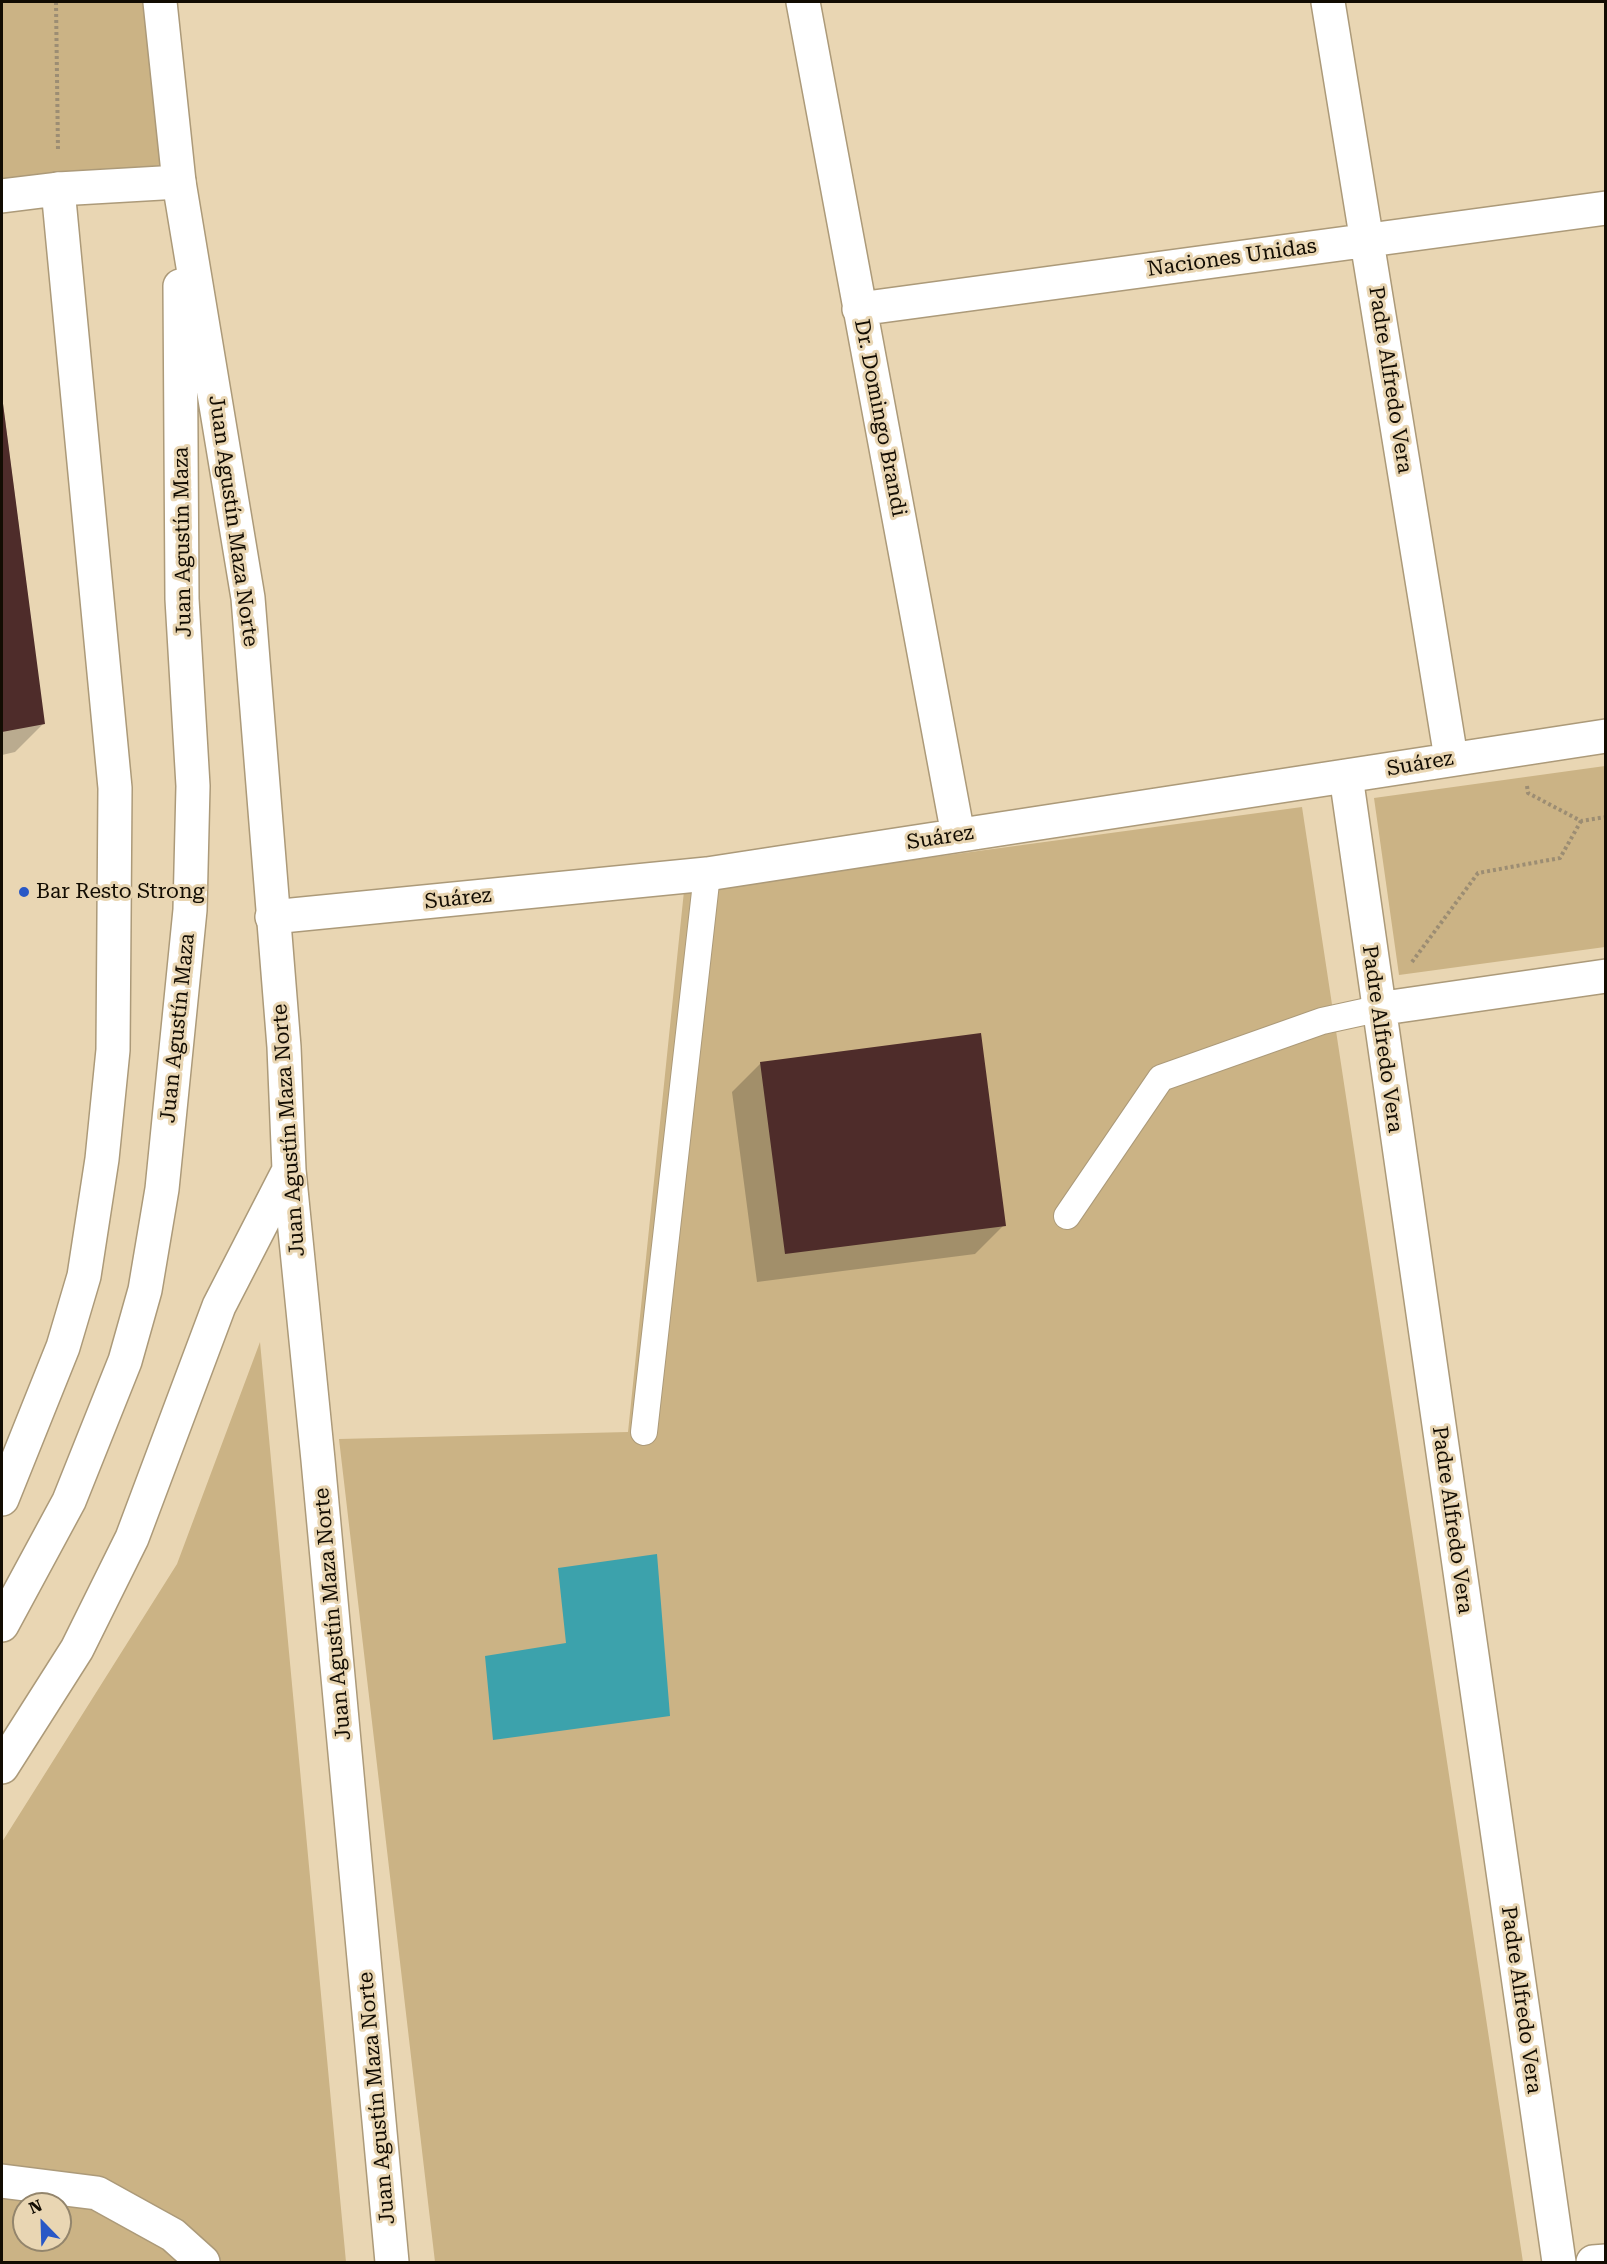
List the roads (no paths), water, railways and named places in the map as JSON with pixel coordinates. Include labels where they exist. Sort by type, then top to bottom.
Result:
[{"type":"main road","name":"Juan Agustín Maza Norte","points":[[160,2],[179,182],[248,598],[284,1047],[289,1170],[392,2262]]},
{"type":"main road","name":"Dr. Domingo Brandi","points":[[803,2],[958,835]]},
{"type":"main road","name":"Padre Alfredo Vera","points":[[1328,2],[1451,758]]},
{"type":"main road","points":[[2,196],[58,189],[179,182]]},
{"type":"main road","name":"Juan Agustín Maza","points":[[2,1625],[69,1501],[125,1361],[145,1290],[162,1189],[191,899],[192,786],[182,599],[179,182]]},
{"type":"main road","points":[[2,1499],[63,1347],[84,1276],[102,1159],[113,1050],[115,788],[58,189]]},
{"type":"main road","name":"Naciones Unidas","points":[[859,309],[1605,208]]},
{"type":"main road","name":"Suárez","points":[[272,917],[707,874],[1605,736]]},
{"type":"main road","name":"Padre Alfredo Vera","points":[[1346,776],[1377,1009],[1560,2262]]},
{"type":"main road","points":[[1377,1009],[1605,976]]},
{"type":"main road","points":[[2,1767],[77,1649],[132,1538],[219,1306],[289,1170]]},
{"type":"main road","points":[[2,2181],[98,2193],[173,2235],[204,2262]]},
{"type":"main road","points":[[1593,2262],[1605,2261]]},
{"type":"lane","points":[[644,1432],[707,874]]},
{"type":"lane","points":[[1067,1216],[1161,1078],[1322,1021],[1377,1009]]},
{"type":"water","points":[[657,1554],[670,1716],[493,1740],[485,1656],[566,1643],[558,1568]]},
{"type":"place","name":"Bar Resto Strong","points":[[24,892]]}]
